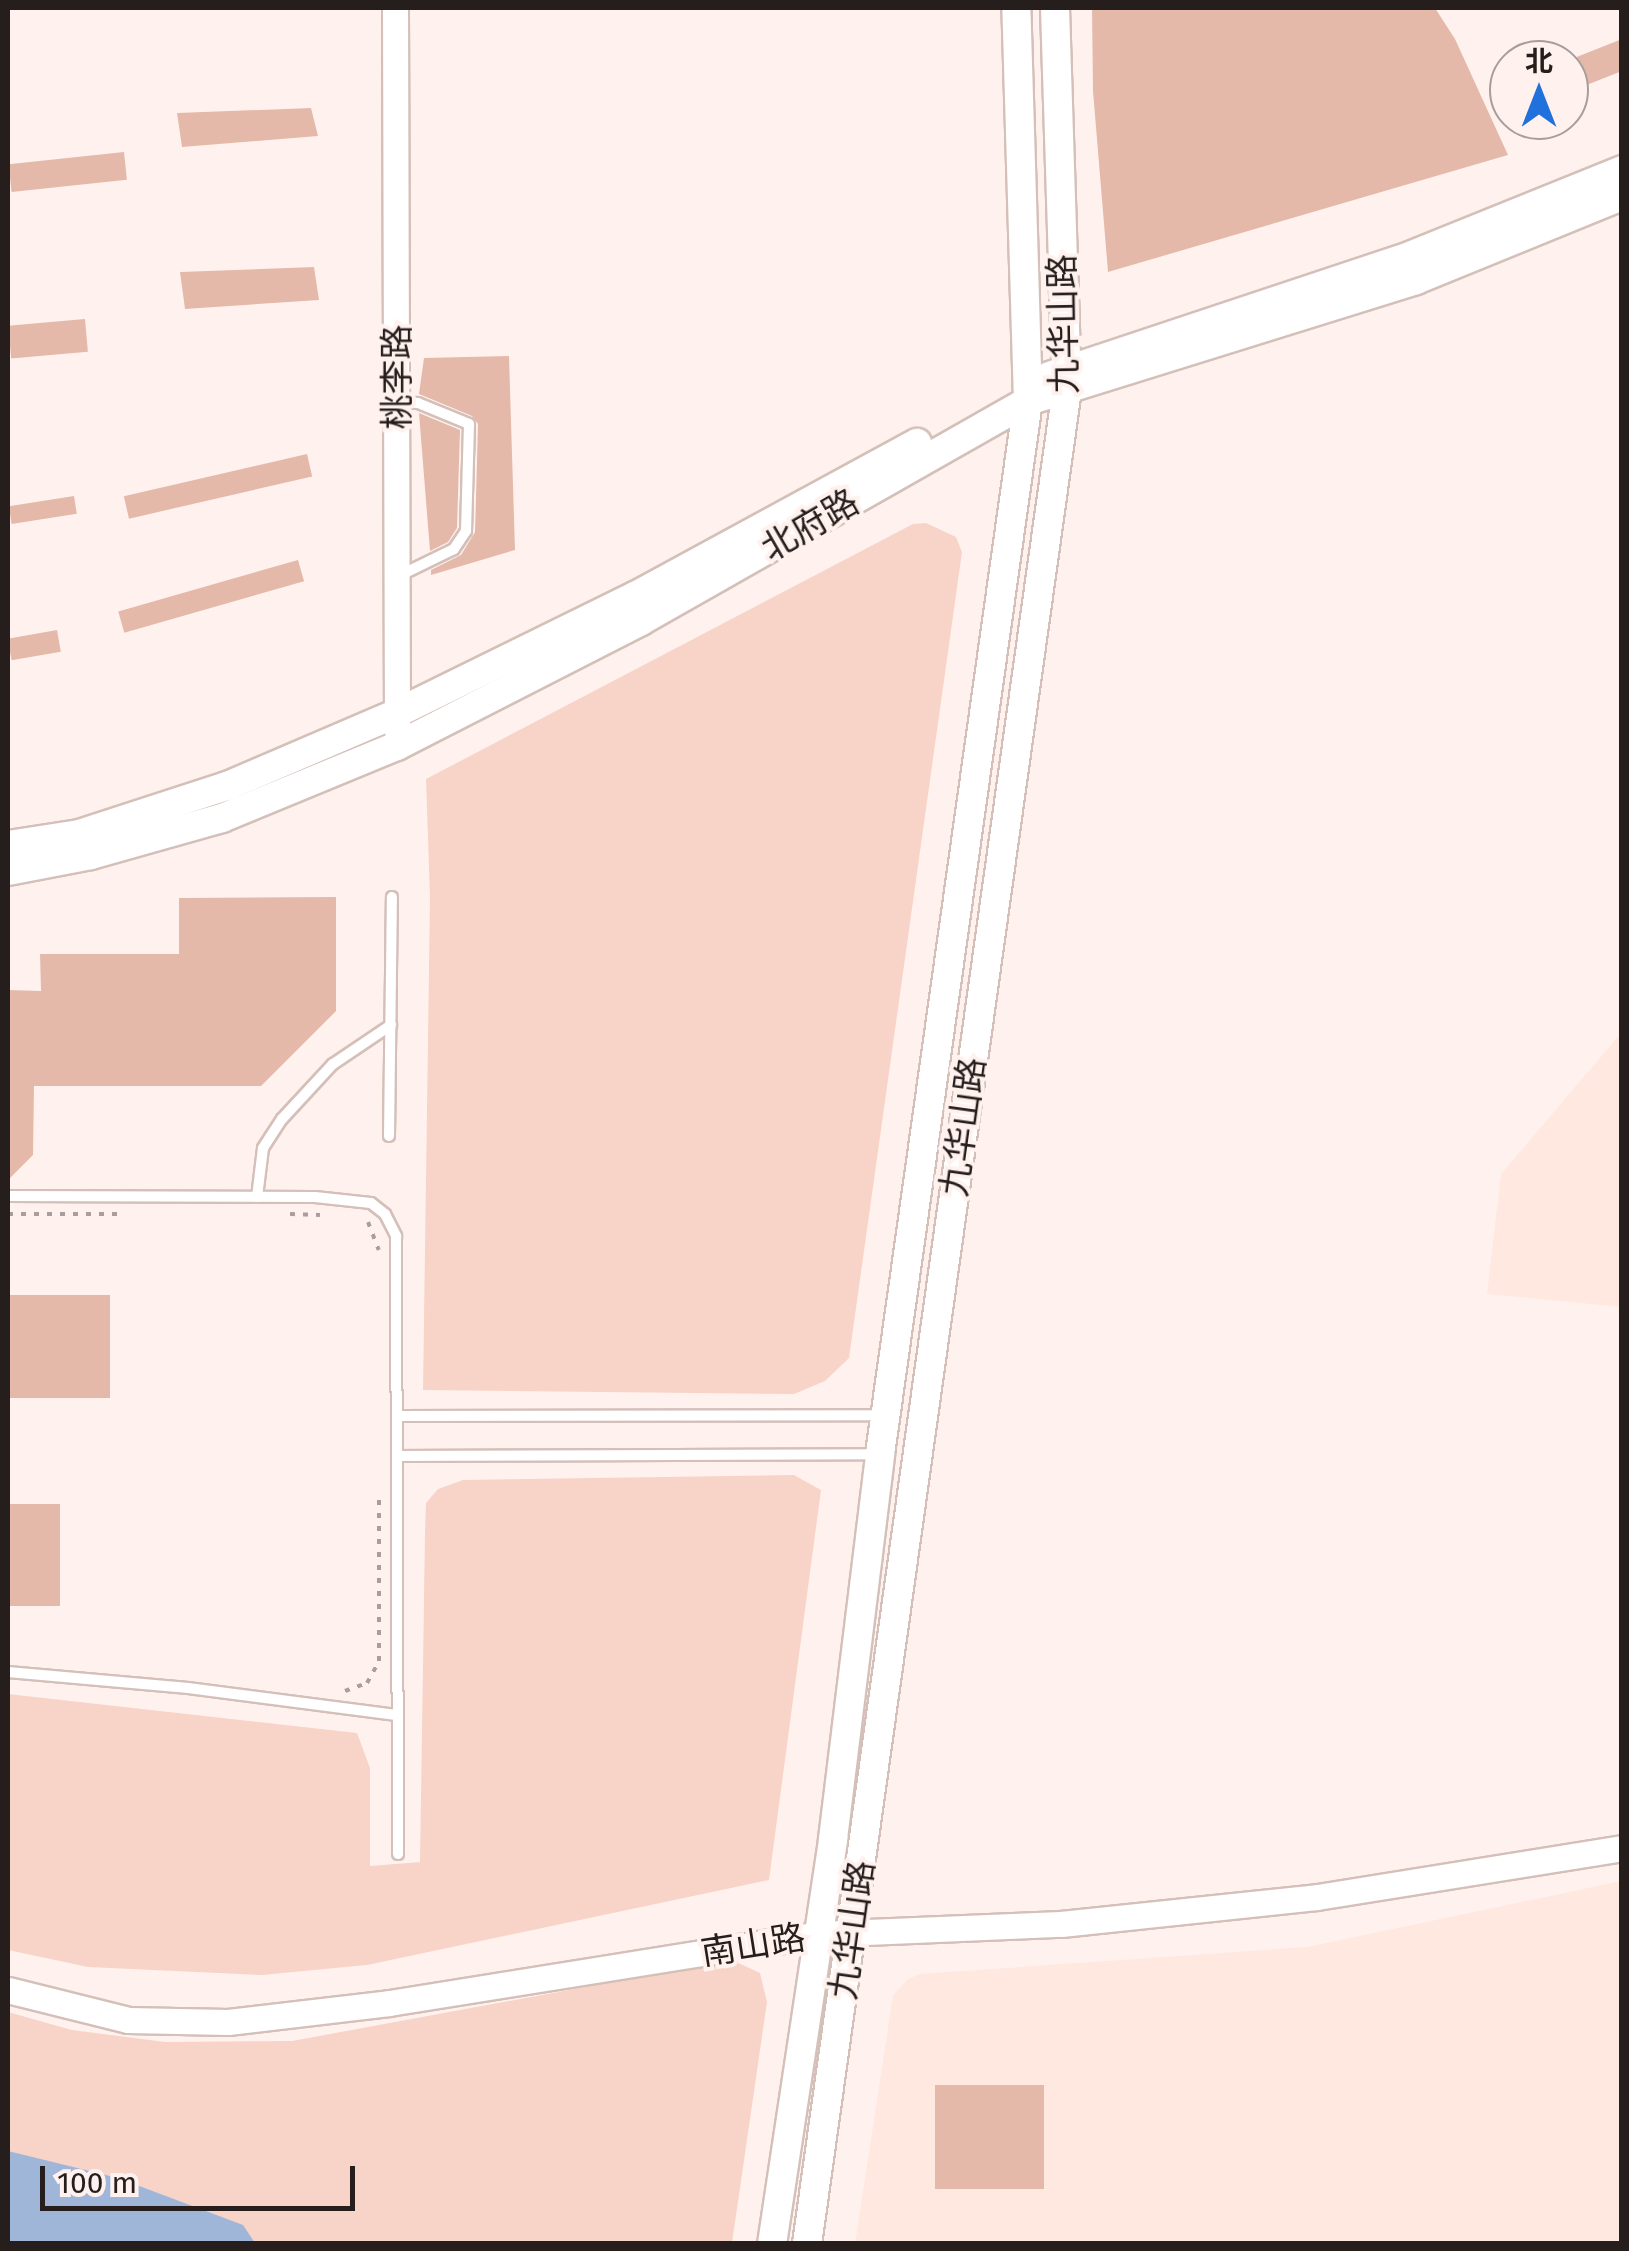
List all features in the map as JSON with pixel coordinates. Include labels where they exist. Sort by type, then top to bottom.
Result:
[{"type":"main road","name":"九华山路","points":[[772,2244],[819,1934],[880,1454],[1028,392],[1016,8]]},
{"type":"main road","name":"九华山路","points":[[807,2244],[1066,380],[1055,8]]},
{"type":"main road","name":"北府路","points":[[1066,380],[1412,254],[1622,170]]},
{"type":"main road","name":"北府路","points":[[8,846],[79,834],[227,786],[398,713],[635,596],[1028,392],[1416,280],[1622,196]]},
{"type":"main road","name":"北府路","points":[[8,871],[91,855],[222,818],[398,746],[641,622],[1028,392]]},
{"type":"street","name":"桃李路","points":[[395,8],[398,746]]},
{"type":"street","name":"南山路","points":[[8,1990],[128,2020],[228,2022],[389,2003],[819,1934],[1061,1924],[1297,1900],[1622,1848]]},
{"type":"lane","points":[[397,402],[418,403],[469,424],[466,531],[454,549],[398,576]]},
{"type":"lane","points":[[389,1136],[392,897]]},
{"type":"lane","points":[[258,1198],[263,1148],[282,1119],[334,1064],[390,1025]]},
{"type":"lane","points":[[8,1196],[348,1200],[371,1203],[385,1214],[396,1236],[398,1854]]},
{"type":"lane","points":[[398,1416],[886,1415]]},
{"type":"lane","points":[[398,1456],[880,1454]]},
{"type":"lane","points":[[8,1672],[188,1688],[396,1715]]},
{"type":"path","points":[[8,1214],[135,1214]]},
{"type":"path","points":[[278,1214],[328,1215]]},
{"type":"path","points":[[363,1218],[377,1237],[379,1267]]},
{"type":"path","points":[[329,1689],[358,1688],[377,1668],[379,1486]]},
{"type":"shaded area","points":[[926,523],[956,537],[962,552],[849,1358],[825,1381],[794,1394],[423,1390],[430,897],[426,779],[913,524]]},
{"type":"shaded area","points":[[1621,1033],[1621,1307],[1487,1294],[1501,1174]]},
{"type":"shaded area","points":[[794,1475],[821,1490],[769,1880],[367,1965],[262,1975],[88,1967],[8,1950],[8,1694],[357,1733],[370,1768],[370,1866],[420,1862],[426,1503],[438,1489],[463,1480]]},
{"type":"shaded area","points":[[1621,1881],[1621,2243],[855,2244],[893,1995],[908,1979],[920,1974],[1307,1947]]},
{"type":"shaded area","points":[[732,1960],[760,1973],[767,2002],[732,2243],[8,2243],[8,2012],[72,2030],[165,2042],[292,2041]]},
{"type":"water","points":[[8,2151],[118,2178],[243,2225],[255,2243],[8,2243]]},
{"type":"building","points":[[1092,8],[1435,8],[1455,39],[1489,113],[1489,140],[1501,140],[1508,155],[1108,272],[1093,91]]},
{"type":"building","points":[[1622,39],[1622,71],[1589,84],[1589,52]]},
{"type":"building","points":[[311,108],[318,136],[182,147],[177,113]]},
{"type":"building","points":[[124,152],[127,180],[12,192],[9,164]]},
{"type":"building","points":[[314,267],[319,300],[185,309],[180,272]]},
{"type":"building","points":[[85,319],[88,352],[11,359],[8,326]]},
{"type":"building","points":[[509,356],[515,550],[431,575],[431,570],[461,555],[475,532],[478,424],[472,416],[419,394],[424,358]]},
{"type":"building","points":[[419,413],[460,430],[457,528],[448,542],[430,551]]},
{"type":"building","points":[[307,454],[312,476],[129,519],[124,496]]},
{"type":"building","points":[[74,496],[77,514],[12,524],[9,506]]},
{"type":"building","points":[[298,560],[304,581],[124,633],[118,612]]},
{"type":"building","points":[[57,630],[61,652],[12,660],[8,639]]},
{"type":"building","points":[[336,897],[336,1011],[261,1086],[34,1086],[33,1155],[8,1180],[8,990],[41,991],[40,954],[179,954],[179,898]]},
{"type":"building","points":[[8,1295],[110,1295],[110,1398],[8,1398]]},
{"type":"building","points":[[8,1504],[60,1504],[60,1606],[8,1606]]},
{"type":"building","points":[[935,2085],[1044,2085],[1044,2189],[935,2189]]}]
